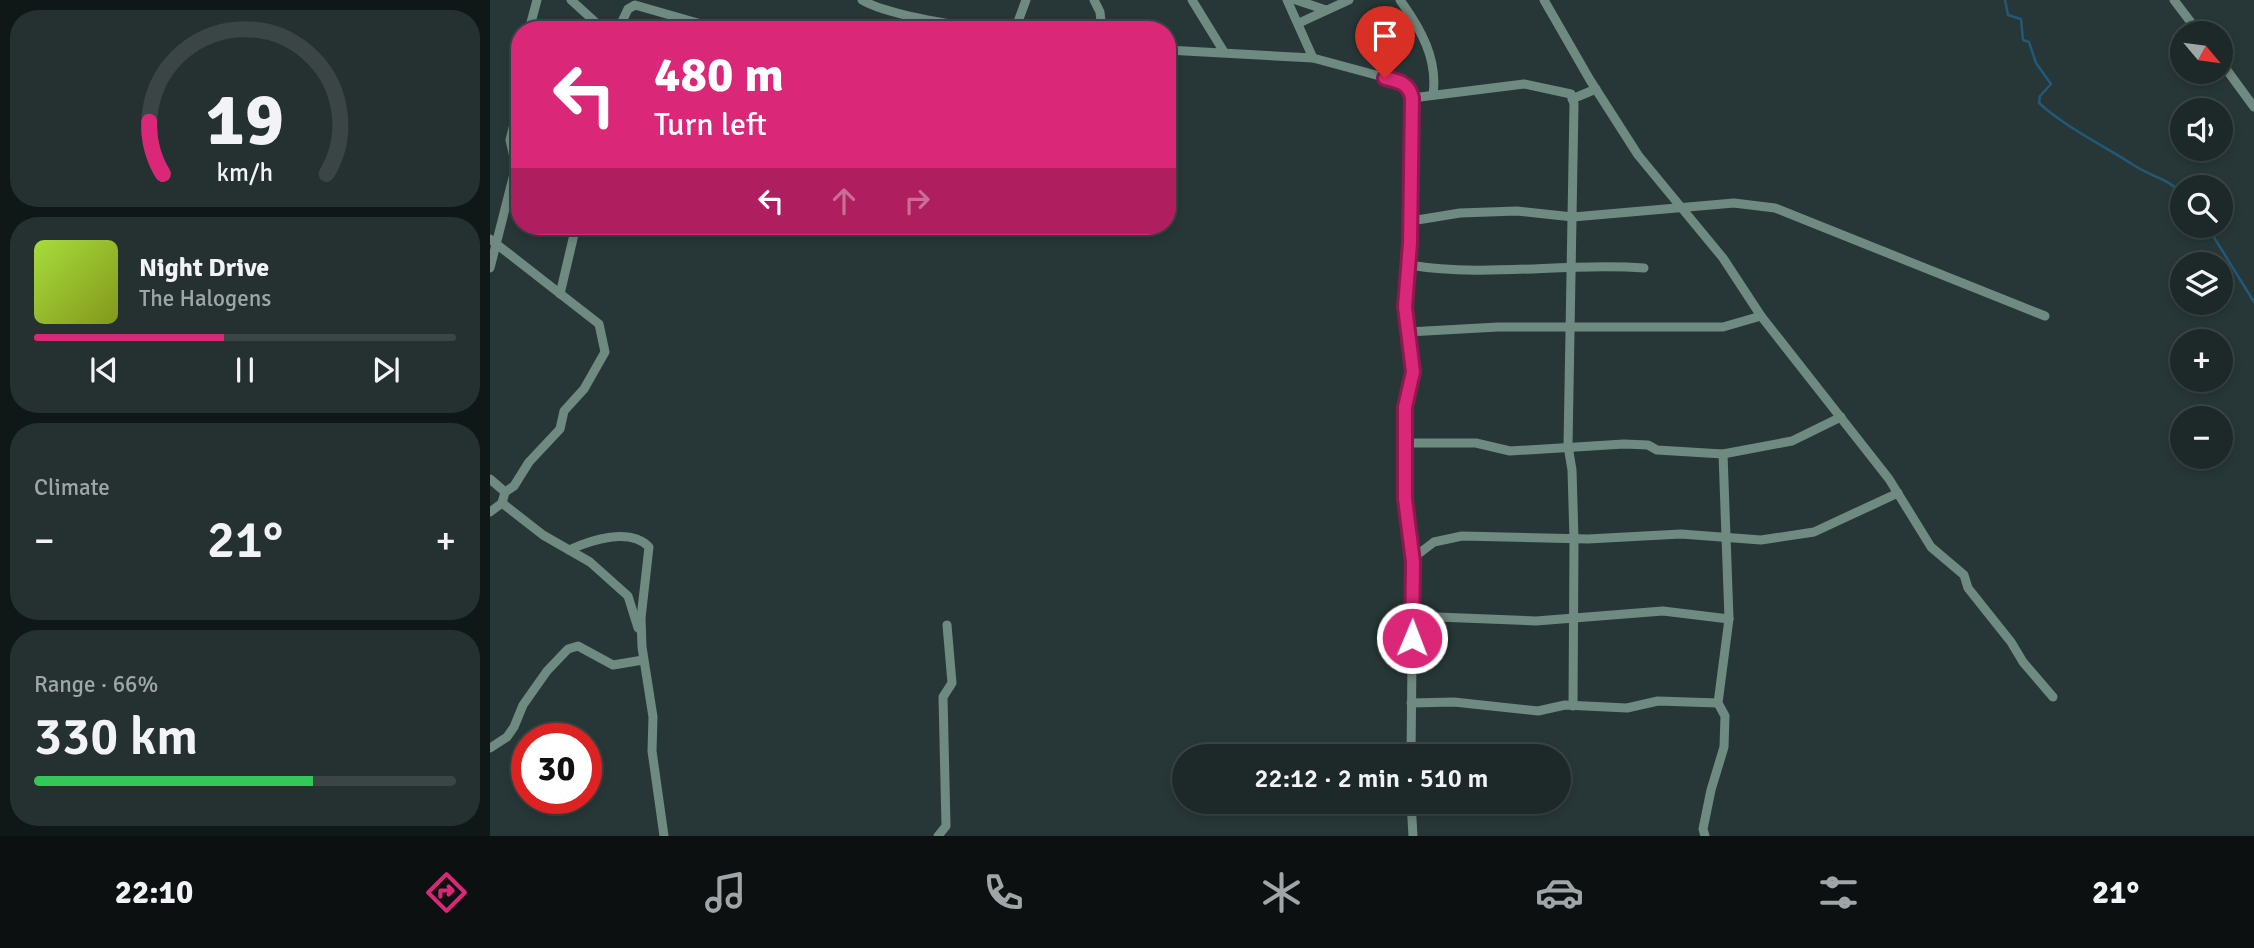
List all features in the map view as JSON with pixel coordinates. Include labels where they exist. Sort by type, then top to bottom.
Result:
[{"type":"street","points":[[531,21],[537,0]]},
{"type":"street","points":[[571,0],[594,21]]},
{"type":"street","points":[[862,0],[914,16],[942,21]]},
{"type":"street","points":[[1018,21],[1026,0]]},
{"type":"street","points":[[1094,0],[1101,21]]},
{"type":"street","points":[[1192,0],[1224,52]]},
{"type":"street","points":[[1287,0],[1313,58]]},
{"type":"street","points":[[1296,0],[1326,10]]},
{"type":"street","points":[[1299,23],[1349,0]]},
{"type":"street","points":[[1400,0],[1430,50],[1435,81],[1433,95]]},
{"type":"street","points":[[1545,0],[1638,155],[1723,258],[1761,316],[1842,417],[1898,493],[1931,547],[1964,575],[1968,588],[2011,642],[2022,662],[2053,696]]},
{"type":"street","points":[[2174,0],[2190,21]]},
{"type":"street","points":[[622,21],[628,9],[635,5],[691,21]]},
{"type":"street","points":[[1176,50],[1313,58],[1402,82],[1410,89],[1411,221],[1405,307],[1413,372],[1405,407],[1405,499],[1413,558],[1411,744]]},
{"type":"street","points":[[2233,78],[2254,107]]},
{"type":"street","points":[[1412,98],[1524,84],[1570,94],[1573,99],[1576,154],[1568,446],[1572,470],[1574,539],[1573,706]]},
{"type":"street","points":[[1573,99],[1596,89]]},
{"type":"street","points":[[490,268],[498,246],[503,210],[511,183]]},
{"type":"street","points":[[1411,221],[1460,213],[1517,211],[1573,217],[1734,203],[1775,208],[2045,316]]},
{"type":"street","points":[[560,294],[574,235]]},
{"type":"street","points":[[490,239],[599,324],[605,352],[584,389],[564,411],[560,429],[529,462],[514,486],[505,492],[502,503],[490,512]]},
{"type":"street","points":[[1409,265],[1447,271],[1489,272],[1535,268],[1644,268]]},
{"type":"street","points":[[1408,332],[1571,327],[1723,327],[1761,316]]},
{"type":"street","points":[[1407,443],[1476,443],[1510,452],[1568,446],[1648,445],[1657,450],[1723,454],[1792,441],[1842,417]]},
{"type":"street","points":[[1705,836],[1703,828],[1711,790],[1724,747],[1725,716],[1718,703],[1729,619],[1723,454]]},
{"type":"street","points":[[490,479],[505,492]]},
{"type":"street","points":[[1413,558],[1434,542],[1462,536],[1612,539],[1638,534],[1727,536],[1761,540],[1814,532],[1898,493]]},
{"type":"street","points":[[502,503],[590,562],[628,596],[642,647]]},
{"type":"street","points":[[569,550],[588,541],[629,537],[642,540],[649,547],[641,618],[642,647],[653,717],[652,751],[664,836]]},
{"type":"street","points":[[1412,616],[1536,621],[1663,611],[1729,619]]},
{"type":"street","points":[[938,836],[946,826],[943,697],[953,683],[947,625]]},
{"type":"street","points":[[490,748],[514,727],[523,705],[547,671],[568,649],[578,646],[613,664],[643,660]]},
{"type":"street","points":[[1411,703],[1454,702],[1538,710],[1573,706],[1627,708],[1658,701],[1718,703]]},
{"type":"street","points":[[1412,814],[1413,836]]},
{"type":"waterway","points":[[2005,0],[2008,15],[2021,19],[2023,40],[2029,42],[2036,63],[2051,84],[2040,96],[2039,103],[2074,129],[2170,184]]},
{"type":"waterway","points":[[2214,238],[2254,302]]},
{"type":"route","points":[[1385,78],[1402,82],[1410,89],[1412,98],[1410,243],[1405,307],[1413,372],[1405,407],[1405,499],[1413,562],[1412,638]]}]
